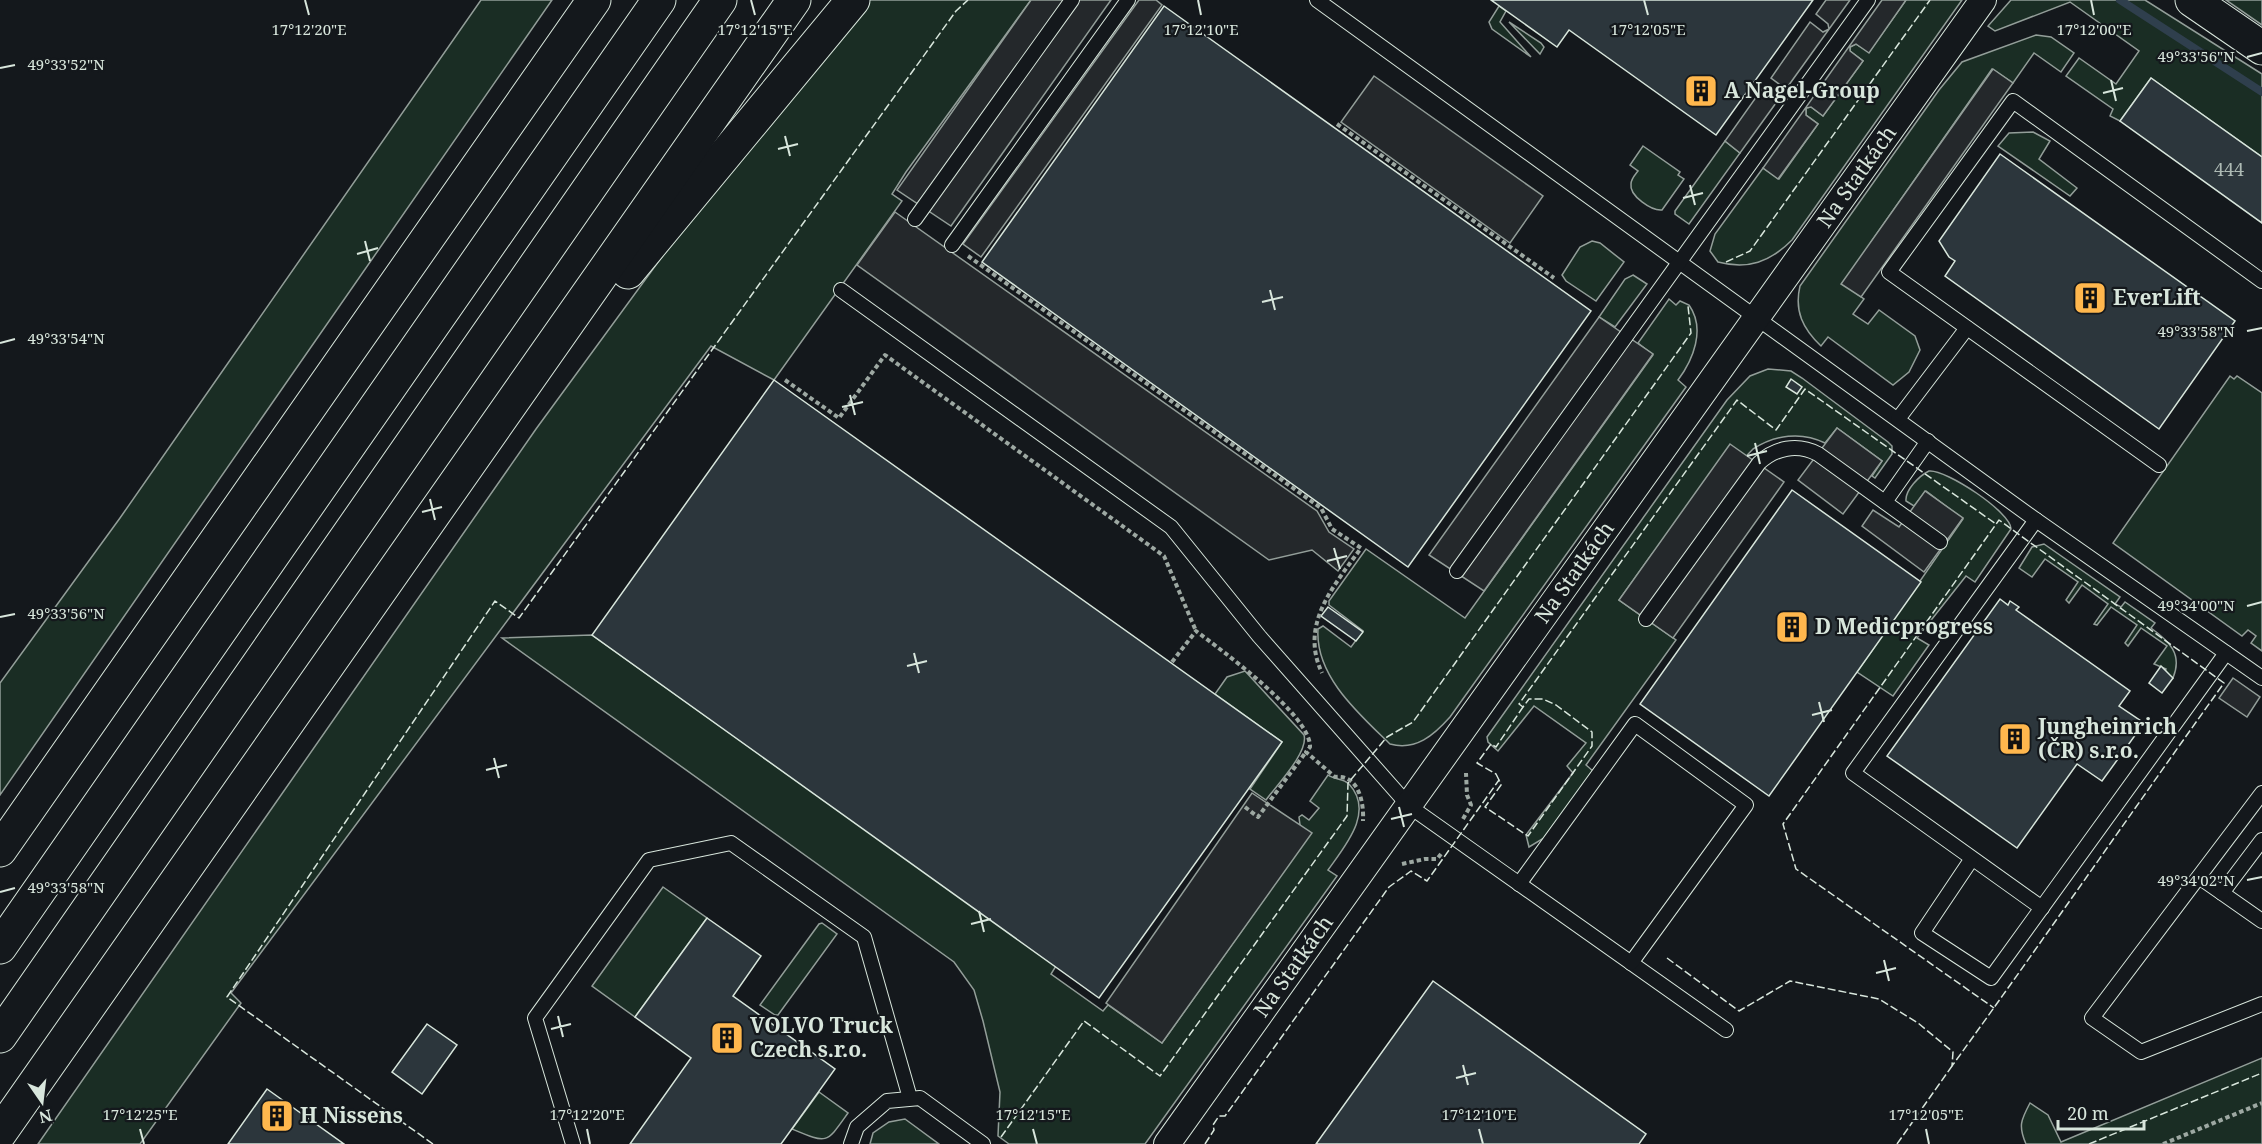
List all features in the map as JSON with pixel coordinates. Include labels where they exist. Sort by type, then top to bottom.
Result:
[{"type":"main road","points":[[568,37],[587,0]]},
{"type":"main road","points":[[0,850],[594,0]]},
{"type":"main road","points":[[0,947],[658,0]]},
{"type":"main road","points":[[0,1036],[720,0]]},
{"type":"main road","points":[[0,1133],[794,0]]},
{"type":"main road","points":[[472,461],[853,0]]},
{"type":"main road","points":[[2192,0],[2262,48]]},
{"type":"street","name":"Na Statkách","points":[[1167,1144],[1983,0]]},
{"type":"lane","points":[[915,219],[1072,0]]},
{"type":"lane","points":[[952,245],[1128,0]]},
{"type":"lane","points":[[1317,0],[2036,520],[2262,678]]},
{"type":"lane","points":[[1458,571],[1868,0]]},
{"type":"lane","points":[[2159,465],[1889,272],[2013,101],[2262,281]]},
{"type":"lane","points":[[841,290],[1171,527],[1259,636],[1409,806],[1726,1030]]},
{"type":"lane","points":[[1898,419],[1967,328]]},
{"type":"lane","points":[[1885,502],[1928,441]]},
{"type":"lane","points":[[1646,619],[1759,463],[1772,453],[1800,448],[1814,452],[1940,542]]},
{"type":"lane","points":[[2036,520],[1853,773],[1971,860],[2042,908]]},
{"type":"lane","points":[[1971,860],[1922,933],[1991,978],[2226,653]]},
{"type":"lane","points":[[1520,884],[1635,724],[1746,805],[1631,963]]},
{"type":"lane","points":[[2262,793],[2092,1018],[2141,1052],[2262,1004]]},
{"type":"lane","points":[[2222,893],[2262,840]]},
{"type":"lane","points":[[573,1144],[536,1018],[649,860],[731,843],[864,937],[910,1098]]},
{"type":"lane","points":[[2199,877],[2262,921]]},
{"type":"lane","points":[[851,1144],[857,1127],[887,1101],[910,1098],[920,1098],[982,1144]]},
{"type":"path","points":[[1336,124],[1554,278]]},
{"type":"path","points":[[952,245],[1321,508],[1332,529],[1361,548],[1325,600],[1315,622],[1314,648],[1324,678]]},
{"type":"path","points":[[785,380],[839,418],[885,355],[1164,556],[1196,631],[1254,674],[1307,733],[1310,747],[1258,817],[1245,807]]},
{"type":"path","points":[[1172,662],[1196,631]]},
{"type":"path","points":[[1306,752],[1335,777],[1348,779]]},
{"type":"path","points":[[2163,1144],[2262,1103]]},
{"type":"green space","points":[[481,0],[552,0],[0,795],[0,683],[120,518]]},
{"type":"green space","points":[[869,0],[1031,0],[906,172],[892,194],[902,201],[774,380],[711,346],[231,993],[241,1003],[140,1144],[38,1144],[536,429],[713,187]]},
{"type":"green space","points":[[1906,0],[1962,0],[1792,240],[1775,254],[1758,262],[1739,265],[1718,262],[1710,251],[1715,234],[1763,168],[1779,179],[1818,124],[1806,115],[1806,108],[1811,107],[1823,116],[1863,61],[1850,51],[1850,47],[1856,44],[1869,52]]},
{"type":"green space","points":[[2011,0],[2145,0],[2262,74],[2262,157],[2151,78],[2120,121],[2110,116],[2113,109],[2066,76],[2079,58],[2116,84],[2139,51],[2070,2],[1995,31],[1988,26]]},
{"type":"green space","points":[[2226,0],[2262,0],[2262,25]]},
{"type":"green space","points":[[1499,6],[1506,11],[1500,22],[1531,57],[1492,29],[1489,22]]},
{"type":"green space","points":[[1509,22],[1541,43],[1544,47],[1540,54]]},
{"type":"green space","points":[[2036,35],[2051,37],[2074,53],[2061,72],[2034,53],[2013,83],[1992,69],[1871,242],[1857,294],[1864,299],[1853,314],[1868,324],[1879,310],[1915,336],[1920,350],[1909,372],[1893,385],[1828,337],[1821,346],[1815,340],[1805,326],[1799,311],[1800,286],[1939,90],[1962,62]]},
{"type":"green space","points":[[2033,132],[2050,141],[2039,159],[2077,188],[2070,196],[1998,146],[2009,133]]},
{"type":"green space","points":[[1725,141],[1740,153],[1689,224],[1675,214],[1675,211]]},
{"type":"green space","points":[[1643,146],[1680,172],[1678,175],[1684,179],[1662,210],[1642,202],[1631,189],[1632,180],[1638,171],[1630,165]]},
{"type":"green space","points":[[1592,241],[1600,243],[1624,262],[1596,301],[1566,281],[1562,275],[1580,247]]},
{"type":"green space","points":[[1633,275],[1647,284],[1615,327],[1599,317],[1625,279]]},
{"type":"green space","points":[[1669,299],[1676,305],[1680,301],[1689,305],[1697,324],[1693,354],[1678,380],[1686,387],[1450,717],[1424,740],[1408,745],[1390,744],[1341,693],[1324,663],[1319,646],[1318,629],[1323,626],[1351,647],[1363,631],[1329,605],[1329,601],[1366,549],[1465,618],[1653,355],[1638,343]]},
{"type":"green space","points":[[1768,369],[1791,371],[1802,378],[1888,442],[1892,446],[1892,454],[1875,478],[1872,476],[1882,461],[1837,428],[1825,443],[1797,436],[1770,440],[1753,449],[1652,554],[1619,600],[1676,640],[1586,765],[1593,771],[1544,838],[1529,847],[1526,835],[1573,773],[1567,766],[1586,743],[1534,706],[1498,751],[1488,742],[1487,737],[1727,400],[1750,376]]},
{"type":"green space","points":[[2230,376],[2234,379],[2237,376],[2262,393],[2262,651],[2251,643],[2256,636],[2248,630],[2242,636],[2113,543]]},
{"type":"green space","points":[[1929,471],[1949,477],[1977,493],[2001,513],[2011,529],[1975,582],[1966,576],[1917,638],[1929,645],[1893,696],[1857,672],[1963,519],[1926,491],[1914,506],[1906,501],[1913,484]]},
{"type":"green space","points":[[2044,544],[2120,597],[2115,604],[2121,607],[2125,602],[2155,623],[2151,628],[2169,643],[2175,655],[2176,669],[2173,678],[2165,672],[2166,669],[2154,664],[2167,646],[2141,628],[2128,646],[2125,643],[2137,625],[2111,607],[2097,625],[2094,624],[2108,604],[2082,585],[2069,603],[2066,600],[2078,582],[2045,559],[2032,577],[2019,568],[2032,547]]},
{"type":"green space","points":[[592,635],[1056,966],[1051,974],[1103,1011],[1108,1005],[1162,1043],[1272,888],[1300,825],[1299,817],[1302,815],[1309,820],[1319,808],[1310,801],[1328,775],[1349,784],[1356,795],[1359,806],[1358,817],[1349,840],[1328,870],[1337,876],[1145,1144],[1009,1144],[998,1136],[1000,1092],[974,990],[954,962],[502,638]]},
{"type":"green space","points":[[1245,671],[1304,735],[1302,750],[1297,759],[1266,800],[1250,789],[1282,742],[1215,694],[1227,677]]},
{"type":"green space","points":[[663,887],[707,918],[635,1017],[592,986]]},
{"type":"green space","points":[[822,923],[837,934],[778,1015],[775,1015],[760,1005]]},
{"type":"green space","points":[[2262,1058],[2262,1144],[2026,1144],[2022,1123],[2030,1103],[2048,1115],[2061,1142]]},
{"type":"green space","points":[[819,1092],[848,1113],[830,1136],[820,1139],[792,1129]]},
{"type":"green space","points":[[905,1119],[939,1144],[870,1144],[873,1133],[889,1122]]},
{"type":"shaded area","points":[[1031,0],[1111,0],[951,226],[897,190]]},
{"type":"shaded area","points":[[1139,0],[1156,0],[1162,5],[981,257],[963,244]]},
{"type":"shaded area","points":[[1826,0],[1850,0],[1784,92],[1783,87],[1771,78],[1810,22],[1823,32],[1829,29],[1828,24],[1816,14]]},
{"type":"shaded area","points":[[1882,0],[1906,0],[1869,53],[1856,44],[1850,47],[1850,51],[1863,61],[1823,116],[1811,107],[1806,108],[1806,115],[1818,124],[1778,179],[1763,168]]},
{"type":"shaded area","points":[[1993,69],[2013,83],[1861,297],[1841,284]]},
{"type":"shaded area","points":[[1374,76],[1543,196],[1510,243],[1341,122]]},
{"type":"shaded area","points":[[1764,86],[1777,95],[1784,92],[1740,153],[1725,141]]},
{"type":"shaded area","points":[[895,212],[1317,511],[1329,532],[1354,549],[1338,571],[1312,550],[1269,560],[857,265]]},
{"type":"shaded area","points":[[1599,317],[1653,354],[1484,591],[1429,555]]},
{"type":"shaded area","points":[[1837,428],[1882,461],[1843,514],[1798,480]]},
{"type":"shaded area","points":[[1730,444],[1784,482],[1673,638],[1619,600]]},
{"type":"shaded area","points":[[1925,491],[1963,518],[1924,572],[1862,526],[1873,510],[1899,527]]},
{"type":"shaded area","points":[[2233,678],[2260,697],[2247,717],[2219,698]]},
{"type":"shaded area","points":[[1252,793],[1312,833],[1162,1043],[1106,1003]]},
{"type":"building","name":"A Nagel-Group","points":[[1491,0],[1813,0],[1716,135],[1569,30],[1557,47]]},
{"type":"building","points":[[1164,6],[1591,311],[1408,567],[982,262]]},
{"type":"building","points":[[2151,78],[2262,157],[2262,223],[2120,121]]},
{"type":"building","name":"EverLift","points":[[2000,154],[2235,321],[2159,429],[1945,276],[1955,261],[1949,257],[1939,241]]},
{"type":"building","points":[[1791,379],[1802,387],[1797,394],[1786,387]]},
{"type":"building","points":[[774,380],[1282,742],[1099,998],[592,635]]},
{"type":"building","name":"D Medicprogress","points":[[1792,490],[1921,582],[1769,796],[1640,704]]},
{"type":"building","name":"Jungheinrich (ČR) s.r.o.","points":[[2000,599],[2008,605],[2010,601],[2019,607],[2016,610],[2130,691],[2119,706],[2144,723],[2102,781],[2077,764],[2017,848],[1887,756]]},
{"type":"building","points":[[1328,607],[1363,632],[1356,641],[1321,616]]},
{"type":"building","points":[[2161,666],[2173,678],[2162,693],[2149,683]]},
{"type":"building","name":"VOLVO Truck Czech s.r.o.","points":[[707,918],[761,956],[733,996],[835,1069],[781,1144],[630,1144],[691,1058],[635,1017]]},
{"type":"building","points":[[1433,981],[1646,1134],[1639,1144],[1316,1144]]},
{"type":"building","points":[[427,1024],[457,1045],[422,1094],[392,1072]]},
{"type":"building","name":"H Nissens","points":[[267,1089],[344,1144],[228,1144]]},
{"type":"waterway","points":[[2120,0],[2262,92]]},
{"type":"fence","points":[[433,1144],[227,997],[495,601],[519,618],[956,11],[968,0]]},
{"type":"fence","points":[[1726,262],[1750,251],[1930,0]]},
{"type":"fence","points":[[1001,1137],[1084,1021],[1160,1076],[1347,816],[1348,783],[1387,737],[1413,722],[1691,333],[1688,306]]},
{"type":"fence","points":[[1205,1144],[1219,1116],[1225,1116],[1389,887],[1411,871],[1427,881],[1499,780],[1501,785],[1485,807],[1528,836],[1592,746],[1592,732],[1556,705],[1543,699],[1529,699],[1523,707],[1519,704],[1737,400],[1776,430],[1805,389],[1996,524]]},
{"type":"fence","points":[[1667,958],[1739,1011],[1790,981],[1879,999],[1918,1023],[1953,1052],[1952,1066],[1986,1018],[2021,970],[2224,683],[1999,520],[1783,824],[1796,869],[1994,1008]]},
{"type":"fence","points":[[1499,780],[1496,774],[1477,763],[1491,744],[1496,747],[1523,707]]},
{"type":"fence","points":[[1897,1144],[1952,1066]]},
{"type":"fence","points":[[2089,1144],[2262,1073]]},
{"type":"place","name":"A Nagel-Group","points":[[1701,91]]},
{"type":"place","name":"EverLift","points":[[2090,298]]},
{"type":"place","name":"D Medicprogress","points":[[1792,627]]},
{"type":"place","name":"Jungheinrich (ČR) s.r.o.","points":[[2015,739]]},
{"type":"place","name":"VOLVO Truck Czech s.r.o.","points":[[727,1038]]},
{"type":"place","name":"H Nissens","points":[[277,1116]]}]
